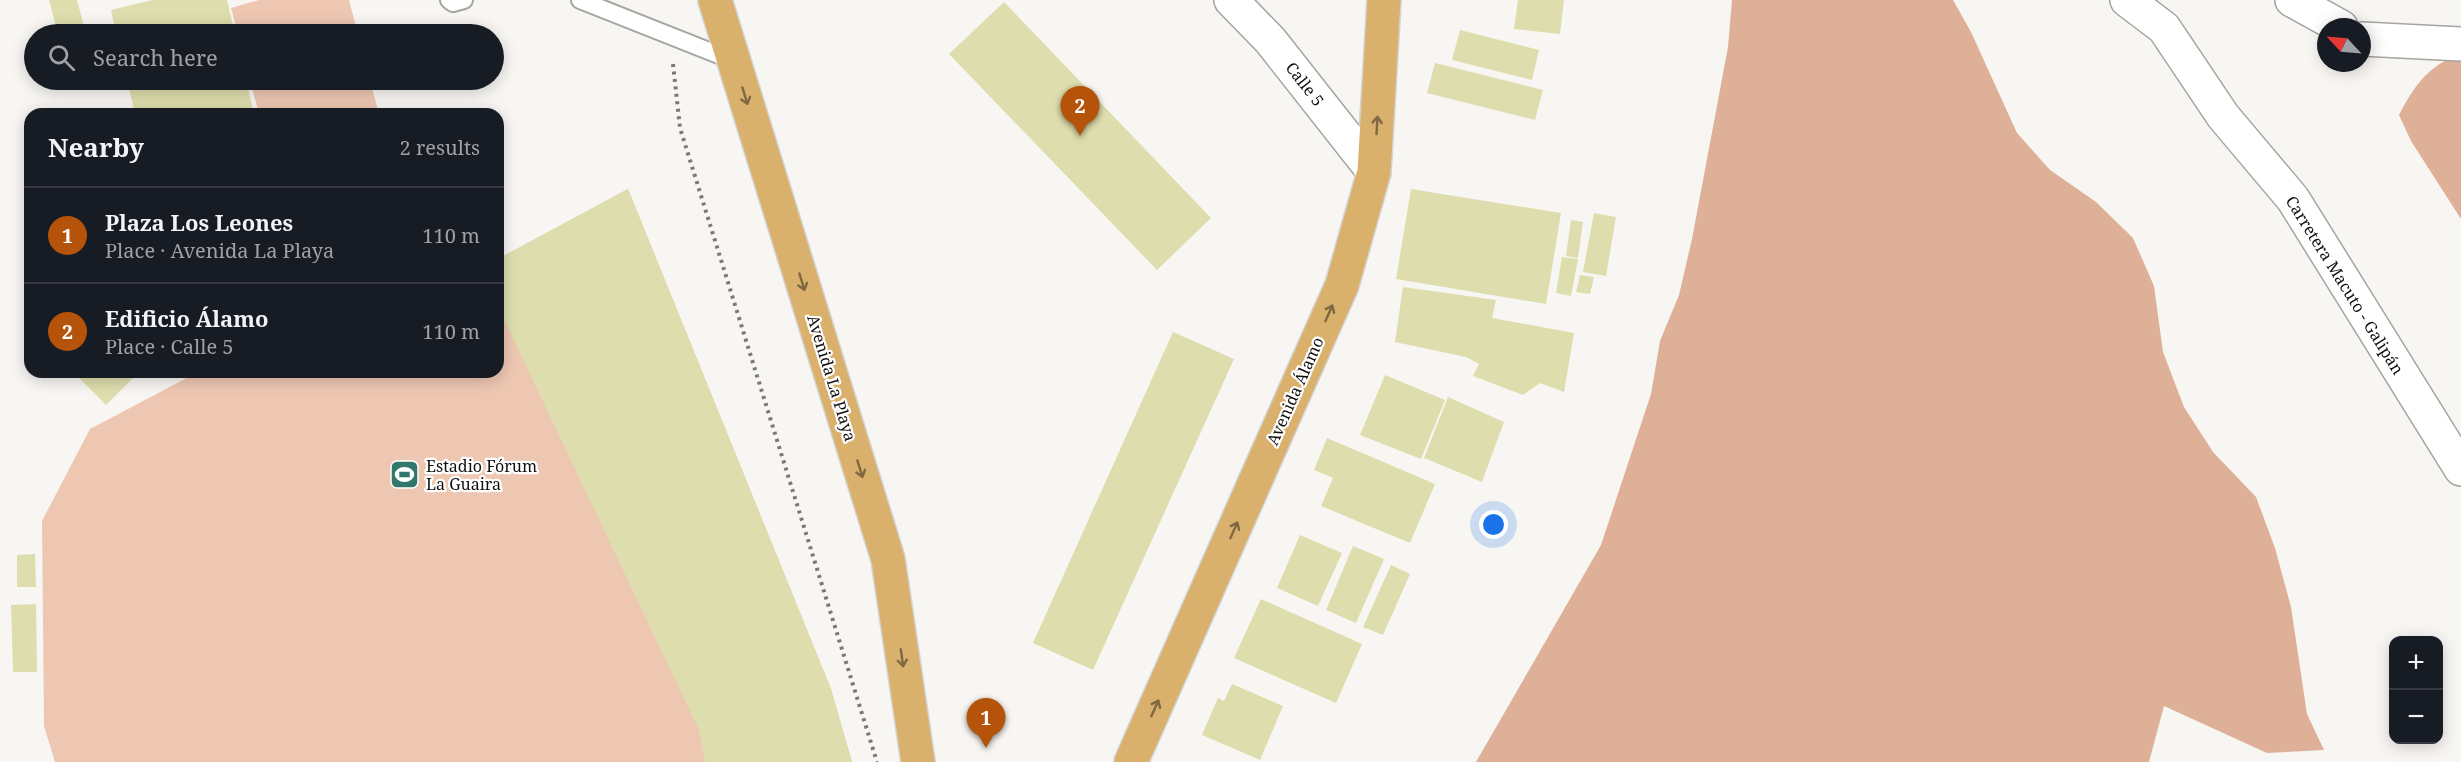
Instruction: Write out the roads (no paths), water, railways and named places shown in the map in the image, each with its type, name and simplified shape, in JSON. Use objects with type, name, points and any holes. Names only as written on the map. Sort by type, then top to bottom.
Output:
[{"type":"main road","name":"Avenida La Playa","points":[[715,0],[888,559],[918,762]]},
{"type":"main road","name":"Calle 5","points":[[1231,0],[1270,40],[1374,171]]},
{"type":"main road","name":"Avenida Álamo","points":[[1131,762],[1342,285],[1374,171],[1384,0]]},
{"type":"main road","name":"Carretera Macuto - Galipán","points":[[2127,0],[2164,28],[2223,116],[2293,199],[2461,469]]},
{"type":"main road","points":[[2292,0],[2325,18]]},
{"type":"main road","points":[[2371,39],[2461,44]]},
{"type":"lane","points":[[449,0],[453,3],[464,0]]},
{"type":"lane","points":[[580,0],[734,61]]},
{"type":"place","name":"Edificio Álamo","points":[[1080,136]]},
{"type":"place","name":"Estadio Fórum La Guaira","points":[[405,475]]},
{"type":"place","name":"Plaza Los Leones","points":[[986,748]]}]
